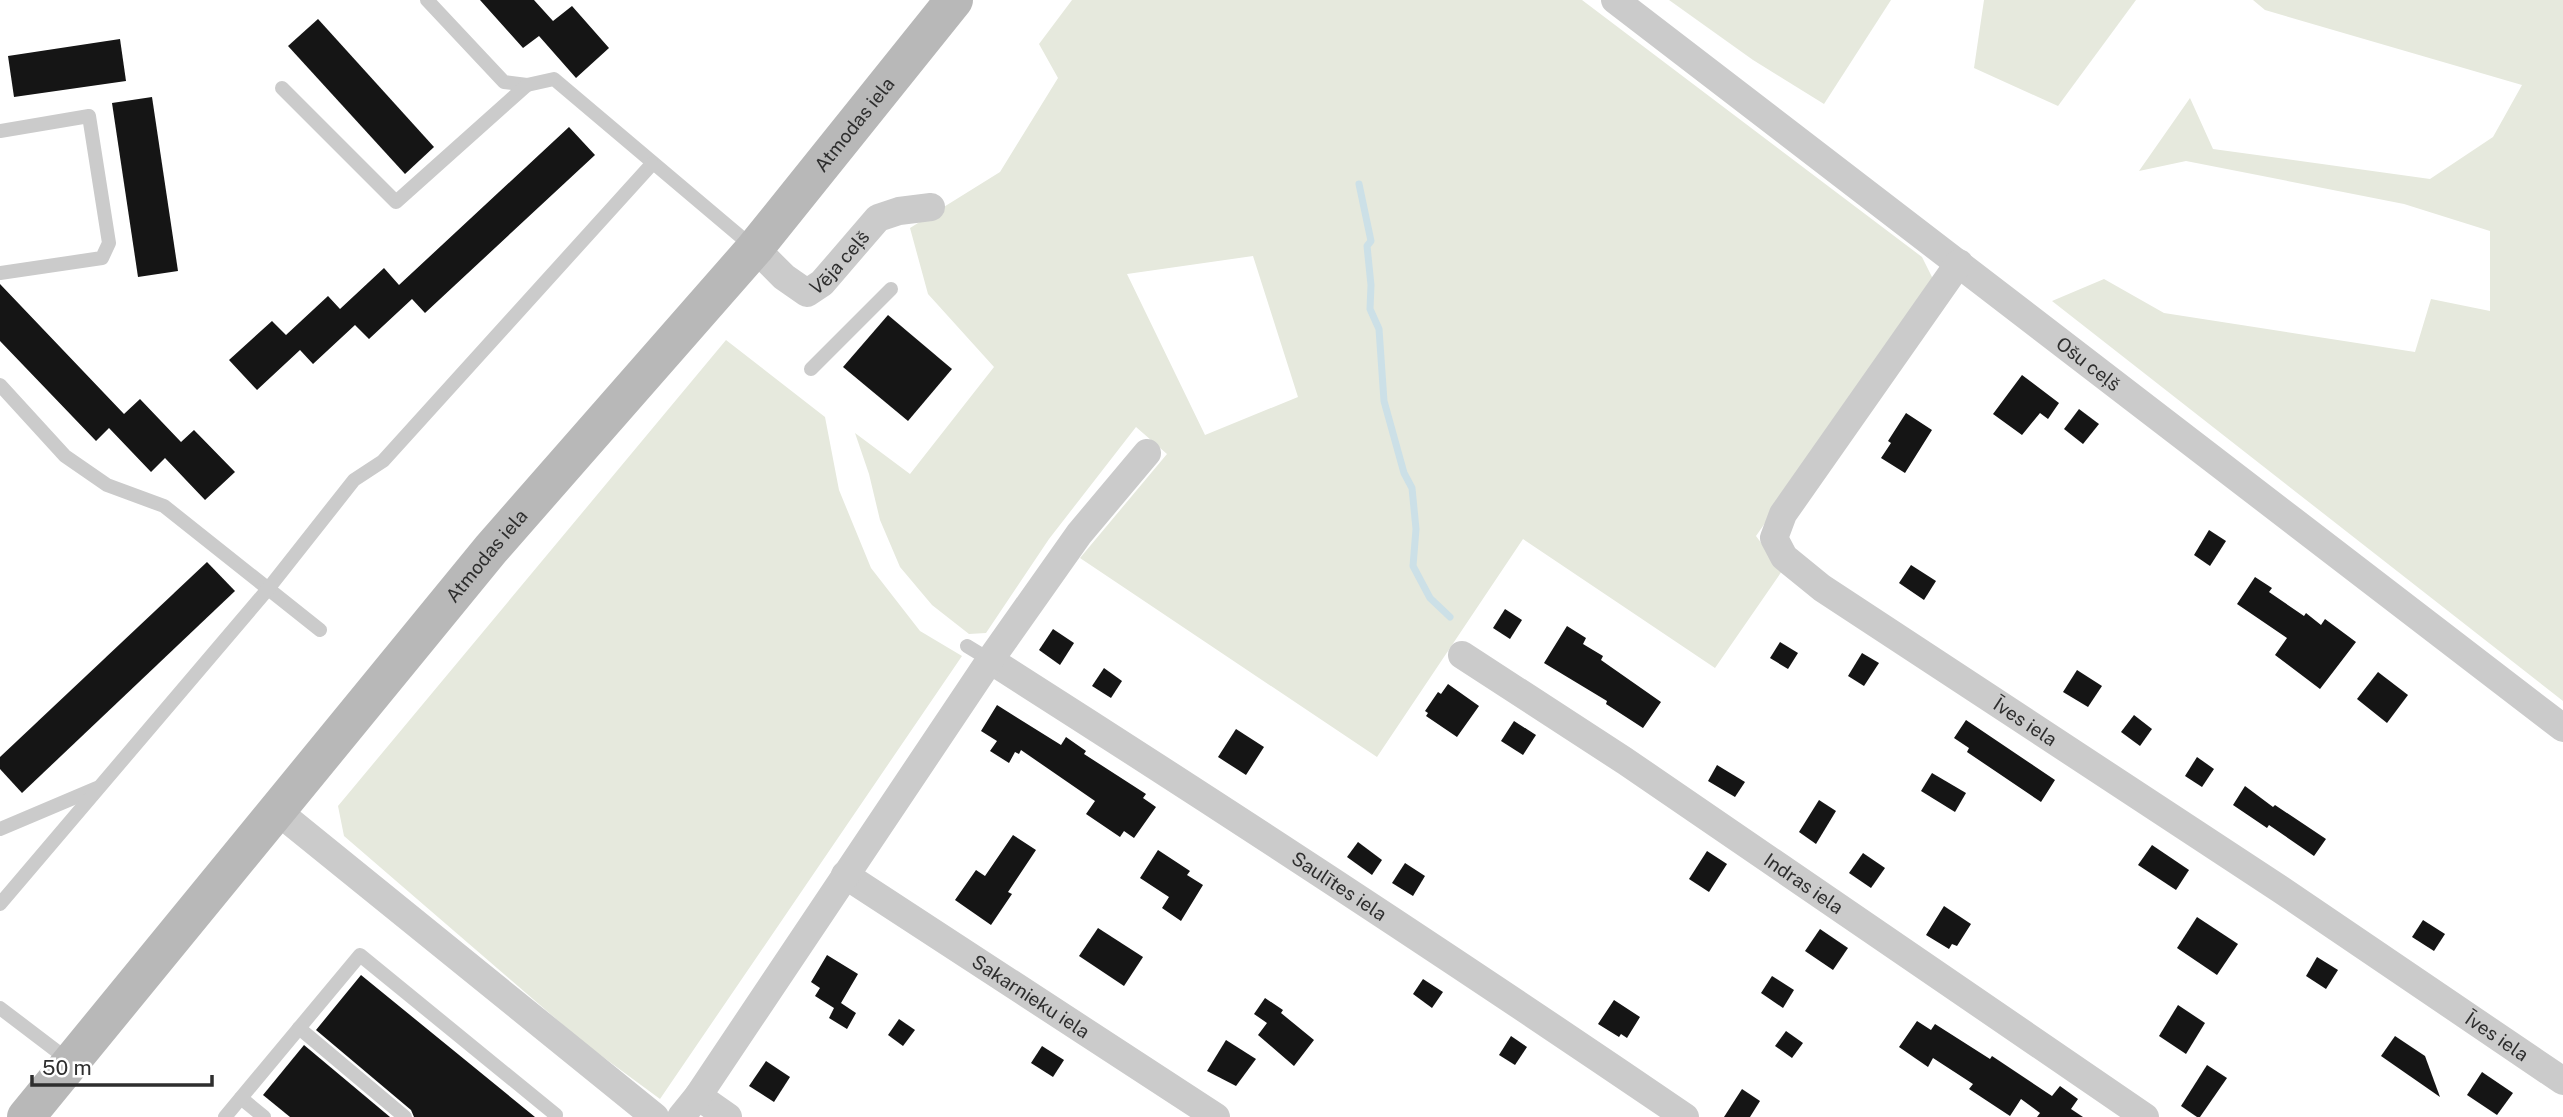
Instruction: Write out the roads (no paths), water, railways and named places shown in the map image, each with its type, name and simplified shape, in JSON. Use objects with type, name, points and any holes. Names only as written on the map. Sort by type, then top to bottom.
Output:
[{"type":"main road","name":"Atmodas iela","points":[[26,1117],[491,550],[755,248],[954,0]]},
{"type":"street","name":"Ošu ceļš","points":[[1615,0],[2563,728]]},
{"type":"street","name":"Vēja ceļš","points":[[755,248],[784,277],[807,293],[822,283],[878,218],[899,211],[931,207]]},
{"type":"street","name":"Īves iela","points":[[1959,263],[1783,514],[1774,537],[1784,557],[1822,588],[2280,889],[2563,1081]]},
{"type":"street","points":[[728,1117],[689,1107],[845,875],[979,653],[1147,453]]},
{"type":"street","name":"Saulītes iela","points":[[979,653],[1214,802],[1685,1117]]},
{"type":"street","name":"Indras iela","points":[[1462,654],[1625,761],[2144,1117]]},
{"type":"street","points":[[276,810],[654,1117]]},
{"type":"street","name":"Sakarnieku iela","points":[[845,875],[1216,1117]]},
{"type":"lane","points":[[427,0],[504,82],[527,85],[554,79],[755,248]]},
{"type":"lane","points":[[282,88],[396,202],[527,85]]},
{"type":"lane","points":[[0,131],[89,117],[109,243],[102,258],[0,273]]},
{"type":"lane","points":[[0,904],[268,589],[354,480],[383,461],[652,164]]},
{"type":"lane","points":[[811,369],[891,289]]},
{"type":"lane","points":[[0,385],[65,456],[107,485],[164,506],[320,630]]},
{"type":"lane","points":[[0,828],[102,787]]},
{"type":"lane","points":[[225,1117],[360,955],[555,1115],[554,1117]]},
{"type":"lane","points":[[0,1008],[72,1063]]},
{"type":"lane","points":[[299,1028],[405,1117]]},
{"type":"lane","points":[[241,1098],[264,1117]]},
{"type":"waterway","points":[[1359,184],[1371,241],[1367,246],[1371,285],[1370,309],[1379,329],[1384,401],[1404,473],[1412,488],[1416,529],[1413,566],[1430,598],[1450,617]]}]
